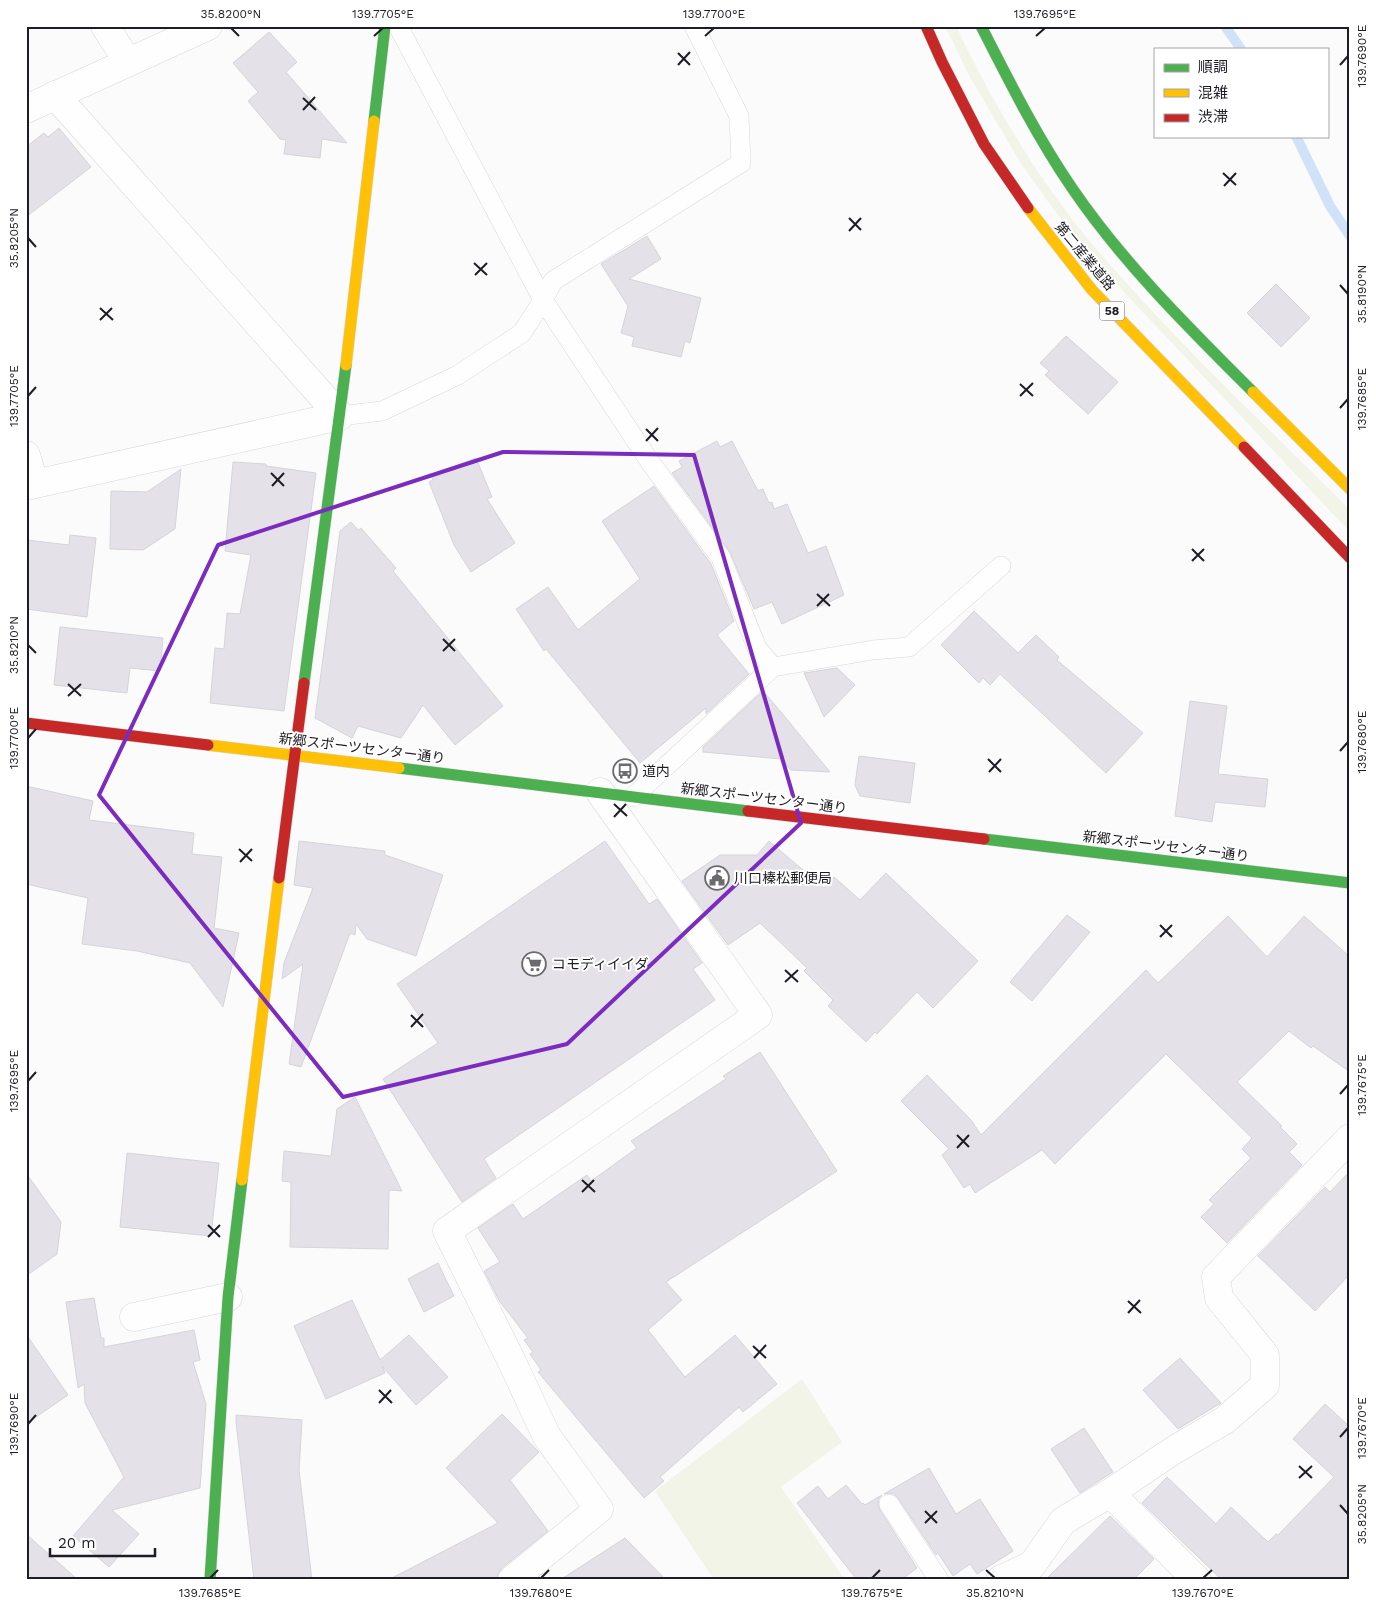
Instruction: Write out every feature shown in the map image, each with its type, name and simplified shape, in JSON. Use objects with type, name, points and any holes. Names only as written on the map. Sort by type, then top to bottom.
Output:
[{"type":"street","points":[[105,26],[128,62]]},
{"type":"street","points":[[26,108],[208,26]]},
{"type":"street","points":[[210,1580],[228,1297],[294,754],[340,416],[385,26]]},
{"type":"street","name":"第二産業道路","points":[[926,26],[942,62],[984,144],[1036,220],[1092,290],[1350,558]]},
{"type":"street","points":[[981,26],[1026,113],[1072,188],[1124,256],[1218,357],[1350,489]]},
{"type":"street","points":[[55,96],[340,416]]},
{"type":"street","points":[[26,455],[30,485],[340,416]]},
{"type":"street","name":"新郷スポーツセンター通り","points":[[26,723],[1350,883]]},
{"type":"street","points":[[512,1580],[598,1509],[546,1435],[447,1231],[758,1014],[600,792]]},
{"type":"street","points":[[1000,1580],[1032,1565],[1063,1521],[1110,1493],[1174,1450],[1225,1420],[1265,1385],[1265,1355],[1219,1298],[1216,1277],[1350,1138]]},
{"type":"street","points":[[134,1317],[228,1297]]},
{"type":"street","points":[[1110,1493],[1197,1580]]},
{"type":"lane","points":[[398,26],[543,300],[650,462],[721,558],[757,648],[773,667]]},
{"type":"lane","points":[[340,416],[382,411],[458,374],[522,333],[553,281],[741,163],[739,116],[694,26]]},
{"type":"lane","points":[[633,797],[773,667],[873,650],[910,647],[1001,566]]},
{"type":"lane","points":[[889,1504],[939,1580]]},
{"type":"highlighted area","points":[[503,452],[694,455],[801,823],[567,1044],[343,1097],[99,795],[218,545]]},
{"type":"shaded area","points":[[945,26],[956,26],[980,74],[1020,145],[1050,189],[1098,251],[1185,346],[1350,510],[1350,532],[1090,256],[1020,162],[971,79]]},
{"type":"shaded area","points":[[802,1379],[842,1442],[781,1487],[845,1580],[714,1580],[655,1491]]},
{"type":"building","points":[[269,32],[297,62],[286,72],[347,143],[322,139],[320,158],[284,154],[286,140],[280,139],[248,101],[258,92],[233,63]]},
{"type":"building","points":[[59,128],[91,167],[26,217],[26,147],[44,133],[48,137]]},
{"type":"building","points":[[647,236],[661,259],[629,279],[701,298],[690,343],[685,341],[681,357],[632,346],[634,337],[621,333],[628,306],[601,264]]},
{"type":"building","points":[[1276,284],[1310,318],[1281,347],[1247,313]]},
{"type":"building","points":[[1066,336],[1118,382],[1088,414],[1045,375],[1049,371],[1040,363]]},
{"type":"building","points":[[717,441],[720,447],[732,441],[758,491],[763,489],[769,503],[772,502],[774,509],[787,504],[808,553],[826,546],[844,595],[782,624],[772,602],[754,609],[730,552],[672,473],[682,467],[679,461]]},
{"type":"building","points":[[476,458],[492,497],[487,499],[515,543],[471,572],[454,545],[429,482],[433,480],[431,475]]},
{"type":"building","points":[[233,462],[266,464],[266,466],[316,473],[284,711],[210,703],[215,648],[224,649],[227,613],[240,614],[251,555],[225,551]]},
{"type":"building","points":[[181,469],[175,529],[143,550],[110,549],[111,491],[147,492]]},
{"type":"building","points":[[654,486],[711,564],[734,621],[717,635],[749,674],[706,714],[706,708],[640,763],[546,649],[544,651],[516,609],[548,587],[578,630],[640,579],[602,521]]},
{"type":"building","points":[[351,522],[358,530],[361,528],[396,568],[393,571],[503,706],[455,745],[423,705],[401,738],[358,726],[352,738],[315,718],[340,531]]},
{"type":"building","points":[[70,535],[96,538],[87,617],[26,609],[26,540],[69,545]]},
{"type":"building","points":[[974,611],[1018,653],[1036,635],[1059,657],[1057,660],[1143,733],[1106,773],[1000,674],[990,685],[983,678],[979,683],[941,645]]},
{"type":"building","points":[[60,627],[163,638],[160,671],[130,668],[127,693],[54,685]]},
{"type":"building","points":[[837,668],[855,685],[824,717],[804,673]]},
{"type":"building","points":[[763,691],[830,772],[791,770],[781,759],[703,752],[703,747]]},
{"type":"building","points":[[1190,701],[1227,706],[1218,774],[1268,779],[1265,807],[1215,802],[1212,822],[1175,816]]},
{"type":"building","points":[[859,756],[915,763],[910,803],[860,796],[855,785]]},
{"type":"building","points":[[26,786],[93,801],[89,820],[194,833],[192,854],[222,857],[214,928],[239,933],[223,1007],[190,963],[137,951],[82,944],[88,898],[26,884]]},
{"type":"building","points":[[299,841],[385,851],[385,855],[443,875],[416,956],[367,939],[356,924],[355,935],[350,933],[301,1067],[289,1064],[303,964],[282,979],[284,963],[313,888],[294,885]]},
{"type":"building","points":[[605,841],[649,904],[657,899],[702,963],[693,969],[715,1000],[484,1159],[496,1178],[462,1202],[383,1079],[438,1043],[397,984]]},
{"type":"building","points":[[769,841],[824,888],[834,877],[860,900],[886,873],[978,961],[933,1008],[917,992],[877,1034],[875,1032],[866,1042],[828,1006],[833,1000],[804,971],[807,968],[760,923],[728,945],[682,881],[720,855],[757,855]]},
{"type":"building","points":[[1067,915],[1090,932],[1032,1001],[1010,982]]},
{"type":"building","points":[[1228,916],[1267,957],[1304,916],[1350,957],[1350,1072],[1313,1046],[1311,1048],[1289,1031],[1237,1082],[1282,1126],[1280,1127],[1297,1144],[1289,1152],[1302,1165],[1227,1243],[1201,1217],[1214,1204],[1209,1200],[1251,1158],[1242,1149],[1252,1138],[1166,1054],[1055,1164],[1042,1150],[975,1193],[970,1184],[964,1188],[942,1155],[949,1149],[901,1101],[927,1075],[971,1120],[981,1135],[1146,970],[1158,983]]},
{"type":"building","points":[[760,1052],[837,1171],[666,1282],[682,1300],[648,1330],[685,1377],[735,1335],[777,1384],[743,1412],[739,1407],[660,1477],[664,1481],[644,1498],[538,1372],[541,1370],[530,1354],[533,1352],[524,1340],[528,1338],[500,1302],[484,1271],[500,1262],[478,1228],[513,1204],[523,1219],[587,1175],[591,1181],[637,1148],[631,1141],[726,1079],[723,1076]]},
{"type":"building","points":[[355,1097],[402,1191],[389,1190],[388,1249],[290,1247],[291,1182],[282,1181],[284,1151],[331,1156],[337,1109]]},
{"type":"building","points":[[127,1153],[219,1163],[211,1236],[120,1227]]},
{"type":"building","points":[[1350,1171],[1350,1274],[1315,1311],[1258,1256],[1325,1187],[1330,1192]]},
{"type":"building","points":[[26,1173],[61,1222],[57,1254],[26,1276]]},
{"type":"building","points":[[438,1263],[454,1296],[424,1312],[408,1279]]},
{"type":"building","points":[[94,1298],[101,1338],[104,1338],[104,1347],[194,1330],[200,1360],[193,1362],[206,1404],[200,1488],[112,1510],[139,1534],[109,1567],[73,1536],[124,1477],[85,1403],[84,1384],[78,1388],[66,1302]]},
{"type":"building","points":[[352,1300],[380,1360],[409,1335],[448,1377],[416,1405],[382,1366],[385,1373],[326,1399],[294,1326]]},
{"type":"building","points":[[26,1334],[68,1395],[26,1424]]},
{"type":"building","points":[[1180,1358],[1221,1403],[1178,1429],[1143,1390]]},
{"type":"building","points":[[1325,1404],[1350,1427],[1350,1580],[1222,1580],[1142,1503],[1167,1477],[1216,1524],[1231,1507],[1268,1542],[1276,1534],[1278,1535],[1334,1477],[1293,1439]]},
{"type":"building","points":[[502,1414],[539,1452],[510,1480],[548,1531],[502,1568],[497,1580],[388,1580],[498,1523],[446,1468]]},
{"type":"building","points":[[236,1415],[302,1420],[299,1470],[312,1580],[254,1580]]},
{"type":"building","points":[[1084,1428],[1113,1472],[1080,1493],[1051,1449]]},
{"type":"building","points":[[929,1468],[956,1514],[980,1499],[1013,1551],[977,1574],[970,1564],[953,1576],[938,1553],[936,1555],[898,1498],[894,1494],[884,1494]]},
{"type":"building","points":[[846,1485],[865,1505],[882,1495],[878,1504],[880,1510],[917,1568],[901,1580],[857,1580],[797,1503],[818,1486],[828,1499]]},
{"type":"building","points":[[1110,1516],[1154,1559],[1133,1580],[1045,1580]]},
{"type":"building","points":[[26,1534],[78,1580],[35,1580],[26,1572]]},
{"type":"building","points":[[625,1538],[666,1580],[560,1580]]},
{"type":"waterway","points":[[1225,26],[1240,48]]},
{"type":"waterway","points":[[1297,138],[1330,206],[1350,236]]},
{"type":"traffic: fast","points":[[374,121],[385,26]]},
{"type":"traffic: fast","points":[[981,26],[1035,129],[1059,169],[1092,216],[1135,269],[1253,392]]},
{"type":"traffic: fast","points":[[304,683],[346,365]]},
{"type":"traffic: fast","points":[[399,768],[748,811]]},
{"type":"traffic: fast","points":[[984,839],[1350,883]]},
{"type":"traffic: fast","points":[[210,1580],[228,1297],[242,1180]]},
{"type":"traffic: slow","points":[[346,365],[374,121]]},
{"type":"traffic: slow","points":[[1028,208],[1092,290],[1244,447]]},
{"type":"traffic: slow","points":[[1253,392],[1350,489]]},
{"type":"traffic: slow","points":[[208,745],[399,768]]},
{"type":"traffic: slow","points":[[242,1180],[279,878]]},
{"type":"traffic: jam","points":[[926,26],[942,62],[984,144],[1028,208]]},
{"type":"traffic: jam","points":[[1244,447],[1350,558]]},
{"type":"traffic: jam","points":[[279,878],[304,683]]},
{"type":"traffic: jam","points":[[26,723],[208,745]]},
{"type":"traffic: jam","points":[[748,811],[984,839]]},
{"type":"place","name":"道内","points":[[625,771]]},
{"type":"place","name":"川口榛松郵便局","points":[[717,878]]},
{"type":"place","name":"コモディイイダ","points":[[534,964]]}]
